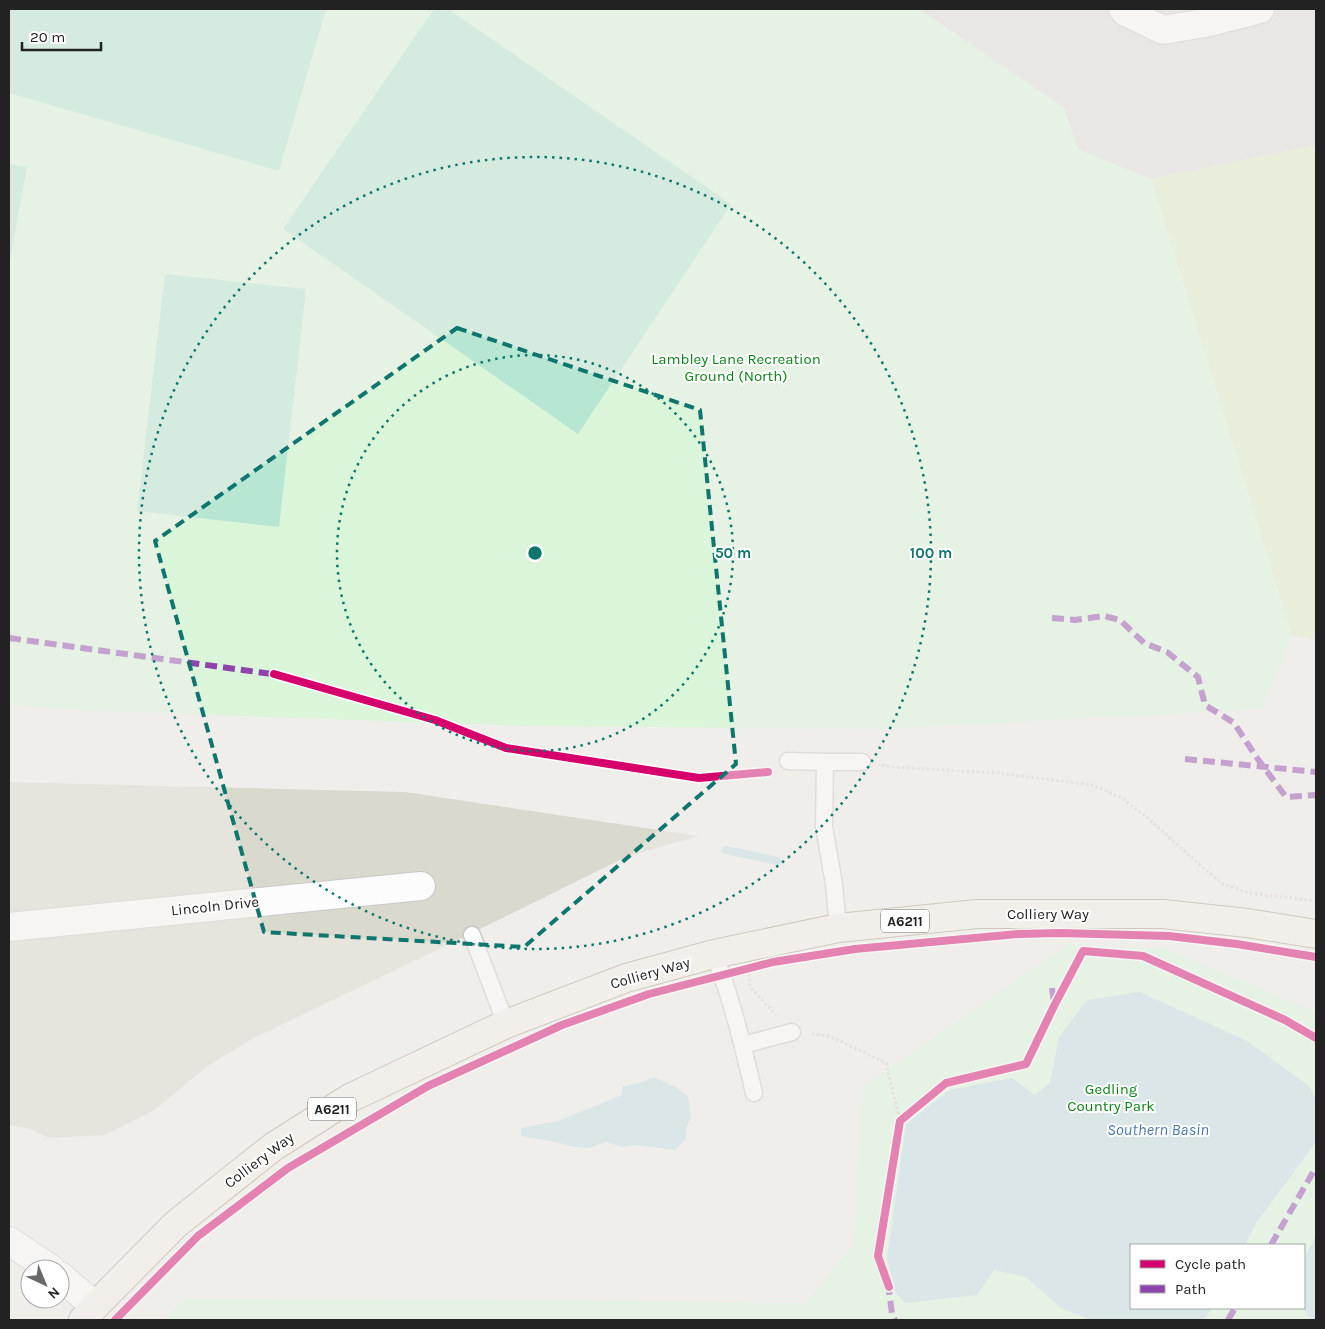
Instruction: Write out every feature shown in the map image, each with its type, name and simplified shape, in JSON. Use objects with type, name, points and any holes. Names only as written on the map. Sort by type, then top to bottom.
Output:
[{"type":"main road","name":"Colliery Way","points":[[89,1313],[176,1224],[273,1147],[350,1098],[506,1024],[626,978],[714,954],[838,928],[977,914],[1163,914],[1247,923],[1316,934]]},
{"type":"street","points":[[1123,9],[1163,30],[1210,22],[1260,9]]},
{"type":"street","name":"Lincoln Drive","points":[[9,927],[421,886]]},
{"type":"street","points":[[9,1241],[36,1259]]},
{"type":"street","points":[[70,1289],[89,1313]]},
{"type":"lane","points":[[788,761],[862,762]]},
{"type":"lane","points":[[825,762],[824,827],[834,884],[838,928]]},
{"type":"lane","points":[[472,935],[506,1024]]},
{"type":"lane","points":[[714,954],[743,1045],[754,1093]]},
{"type":"lane","points":[[743,1045],[792,1032]]},
{"type":"path","points":[[862,762],[894,767],[996,773],[1094,785],[1122,798],[1149,819],[1200,866],[1223,884],[1250,892],[1316,901]]},
{"type":"path","points":[[748,967],[750,987],[792,1032],[829,1036],[886,1063],[900,1121]]},
{"type":"highlighted area","points":[[457,328],[700,410],[736,764],[524,947],[264,932],[155,541]]},
{"type":"shaded area","points":[[919,9],[1316,9],[1316,145],[1151,179],[1077,149],[1064,108]]},
{"type":"shaded area","points":[[9,782],[405,792],[699,836],[626,857],[252,1039],[208,1066],[153,1111],[105,1135],[49,1138],[30,1129],[9,1125]]},
{"type":"green space","name":"Lambley Lane Recreation Ground (North)","points":[[9,9],[919,9],[1064,108],[1078,149],[1151,179],[1292,636],[1262,709],[880,729],[530,726],[70,710],[9,704]]},
{"type":"green space","points":[[9,9],[326,9],[279,171],[9,93]]},
{"type":"green space","points":[[434,9],[448,9],[731,204],[578,434],[283,229]]},
{"type":"green space","points":[[1316,145],[1316,640],[1292,636],[1151,179]]},
{"type":"green space","points":[[9,164],[27,167],[9,266]]},
{"type":"green space","points":[[165,274],[306,289],[279,527],[137,511]]},
{"type":"green space","name":"Gedling Country Park","points":[[1067,945],[1166,949],[1316,1012],[1316,1320],[164,1320],[185,1298],[806,1303],[853,1245],[863,1087]]},
{"type":"water","name":"Southern Basin","points":[[1140,992],[1247,1041],[1309,1086],[1316,1099],[1316,1142],[1256,1223],[1246,1244],[1130,1244],[1130,1309],[1212,1309],[1203,1320],[1092,1320],[1061,1308],[1026,1277],[994,1270],[977,1295],[905,1303],[896,1293],[887,1259],[906,1124],[950,1090],[1012,1078],[1035,1095],[1050,1083],[1059,1037],[1087,1000]]},
{"type":"water","points":[[654,1077],[675,1087],[688,1096],[691,1116],[686,1129],[686,1139],[675,1150],[638,1145],[622,1147],[606,1142],[588,1148],[574,1147],[521,1136],[521,1128],[558,1121],[622,1095],[622,1087]]},
{"type":"water","points":[[1316,1236],[1316,1320],[1312,1320],[1303,1309],[1305,1309],[1305,1256]]},
{"type":"waterway","points":[[726,850],[778,861]]},
{"type":"marked path","points":[[1052,618],[1075,620],[1104,616],[1120,620],[1144,643],[1167,652],[1198,677],[1205,705],[1234,723],[1286,797],[1316,795]]},
{"type":"marked path","points":[[9,638],[279,675]]},
{"type":"marked path","points":[[1185,759],[1316,772]]},
{"type":"marked path","points":[[1052,988],[1054,1004]]},
{"type":"marked path","points":[[1272,1244],[1316,1167]]},
{"type":"marked path","points":[[888,1283],[892,1314],[895,1320]]},
{"type":"marked path","points":[[1228,1320],[1234,1309]]},
{"type":"cycle path","points":[[274,674],[435,720],[506,748],[699,778],[768,772]]},
{"type":"cycle path","points":[[115,1320],[198,1236],[288,1168],[428,1086],[562,1025],[649,994],[773,962],[855,949],[1019,934],[1060,933],[1169,936],[1237,944],[1316,957]]},
{"type":"cycle path","points":[[889,1287],[878,1256],[900,1121],[946,1083],[1026,1064],[1083,951],[1143,956],[1285,1020],[1316,1038]]}]
